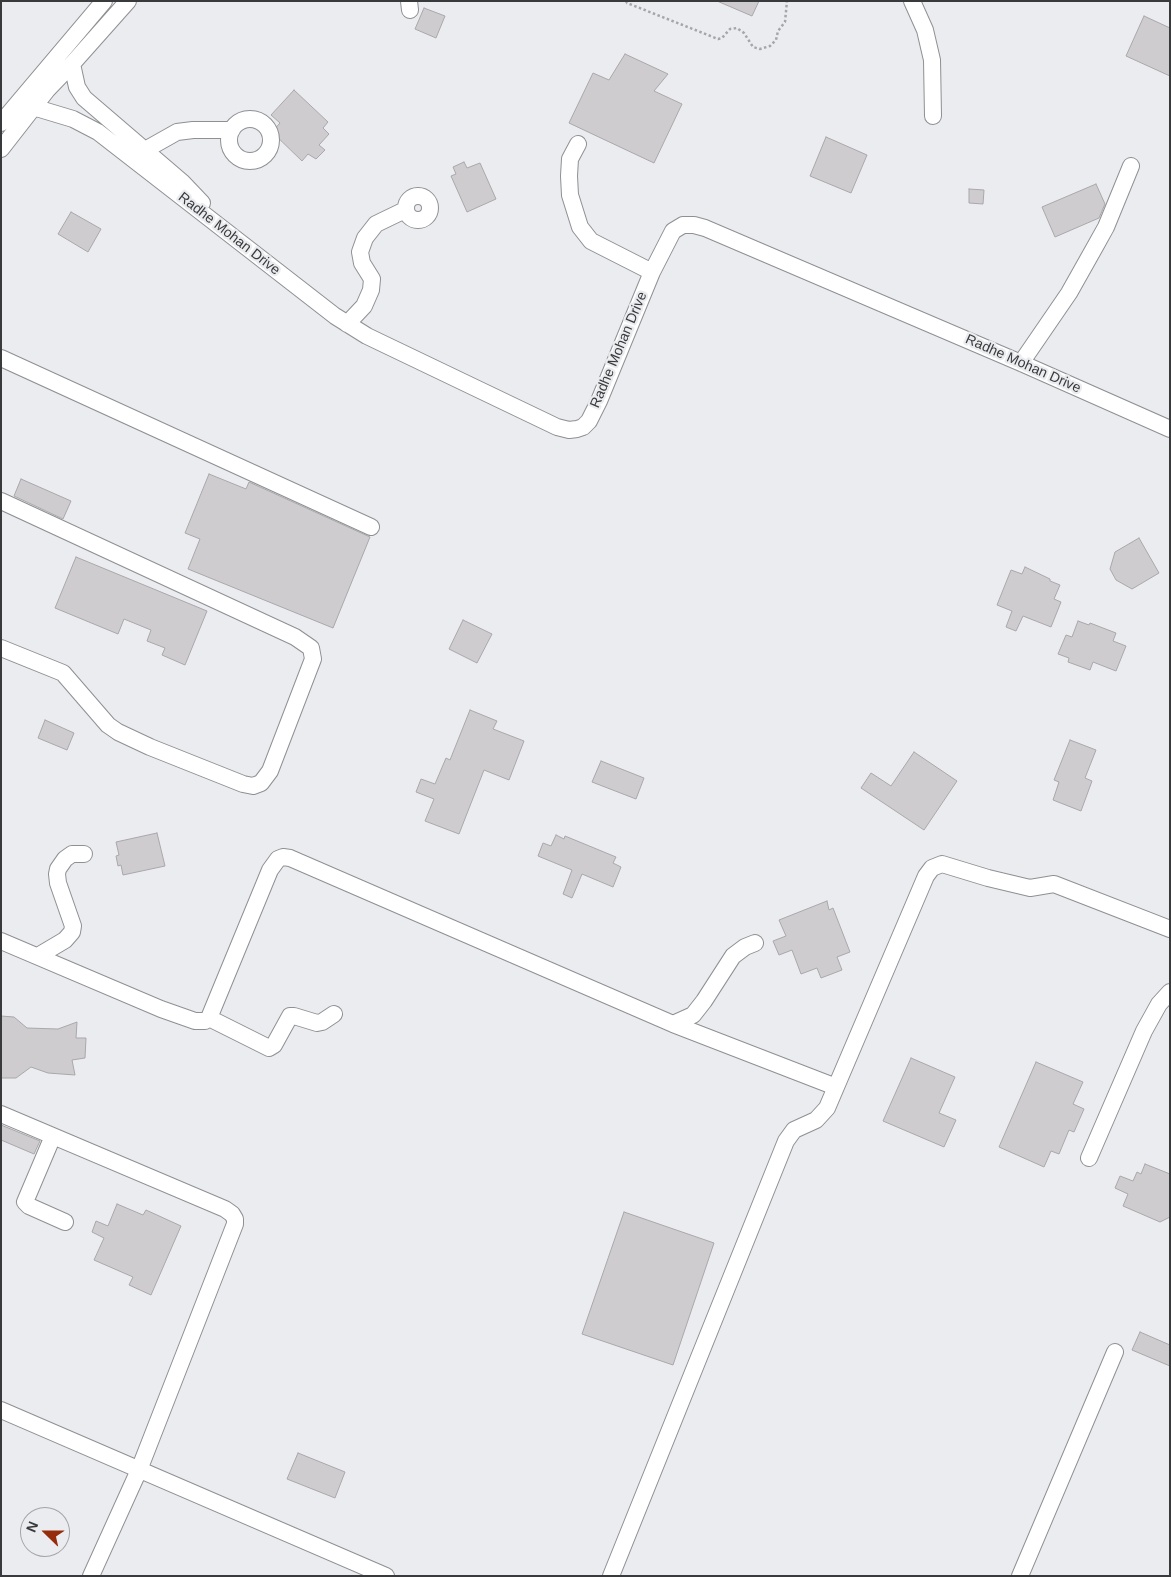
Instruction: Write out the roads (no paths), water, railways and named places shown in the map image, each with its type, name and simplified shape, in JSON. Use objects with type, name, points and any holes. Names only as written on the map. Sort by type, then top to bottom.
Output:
[{"type":"street","points":[[1,123],[104,1]]},
{"type":"street","points":[[1,149],[47,90],[128,1]]},
{"type":"street","points":[[912,1],[925,30],[932,60],[933,116]]},
{"type":"street","points":[[72,64],[77,87],[84,98],[196,196],[216,223]]},
{"type":"street","name":"Radhe Mohan Drive","points":[[33,107],[73,119],[98,132],[347,324],[367,336],[557,427],[569,430],[577,429],[583,427],[589,420],[599,401],[652,272],[673,232],[683,225],[694,225],[705,228],[1021,363],[1170,429]]},
{"type":"street","points":[[145,150],[177,132],[232,130]]},
{"type":"street","points":[[578,144],[570,159],[569,176],[570,195],[580,227],[591,241],[652,272]]},
{"type":"street","points":[[1021,363],[1069,293],[1106,227],[1130,166]]},
{"type":"street","points":[[347,324],[364,306],[372,290],[372,279],[362,263],[360,252],[365,238],[376,224],[405,210]]},
{"type":"street","points":[[1,358],[370,527]]},
{"type":"street","points":[[1,501],[295,637],[312,648],[313,659],[270,770],[261,783],[253,786],[243,784],[150,747],[118,732],[108,725],[63,673],[1,648]]},
{"type":"street","points":[[38,956],[65,940],[72,932],[73,926],[58,883],[57,874],[58,868],[65,859],[72,854],[84,854]]},
{"type":"street","points":[[1,941],[186,1019],[204,1021],[209,1018],[270,870],[275,862],[283,857],[297,861],[673,1024],[836,1087]]},
{"type":"street","points":[[611,1576],[786,1141],[794,1130],[816,1120],[824,1113],[926,876],[935,866],[942,864],[1030,888],[1054,884],[1170,929]]},
{"type":"street","points":[[673,1024],[693,1014],[704,1001],[733,956],[745,947],[755,943]]},
{"type":"street","points":[[1089,1158],[1144,1030],[1159,1004],[1170,992]]},
{"type":"street","points":[[209,1018],[269,1048],[274,1045],[290,1016],[317,1023],[334,1014]]},
{"type":"street","points":[[1,1114],[225,1209],[235,1219],[235,1224],[139,1470],[91,1576]]},
{"type":"street","points":[[52,1136],[25,1202],[29,1206],[65,1222]]},
{"type":"street","points":[[1020,1576],[1115,1352]]},
{"type":"street","points":[[1,1410],[386,1576]]}]
